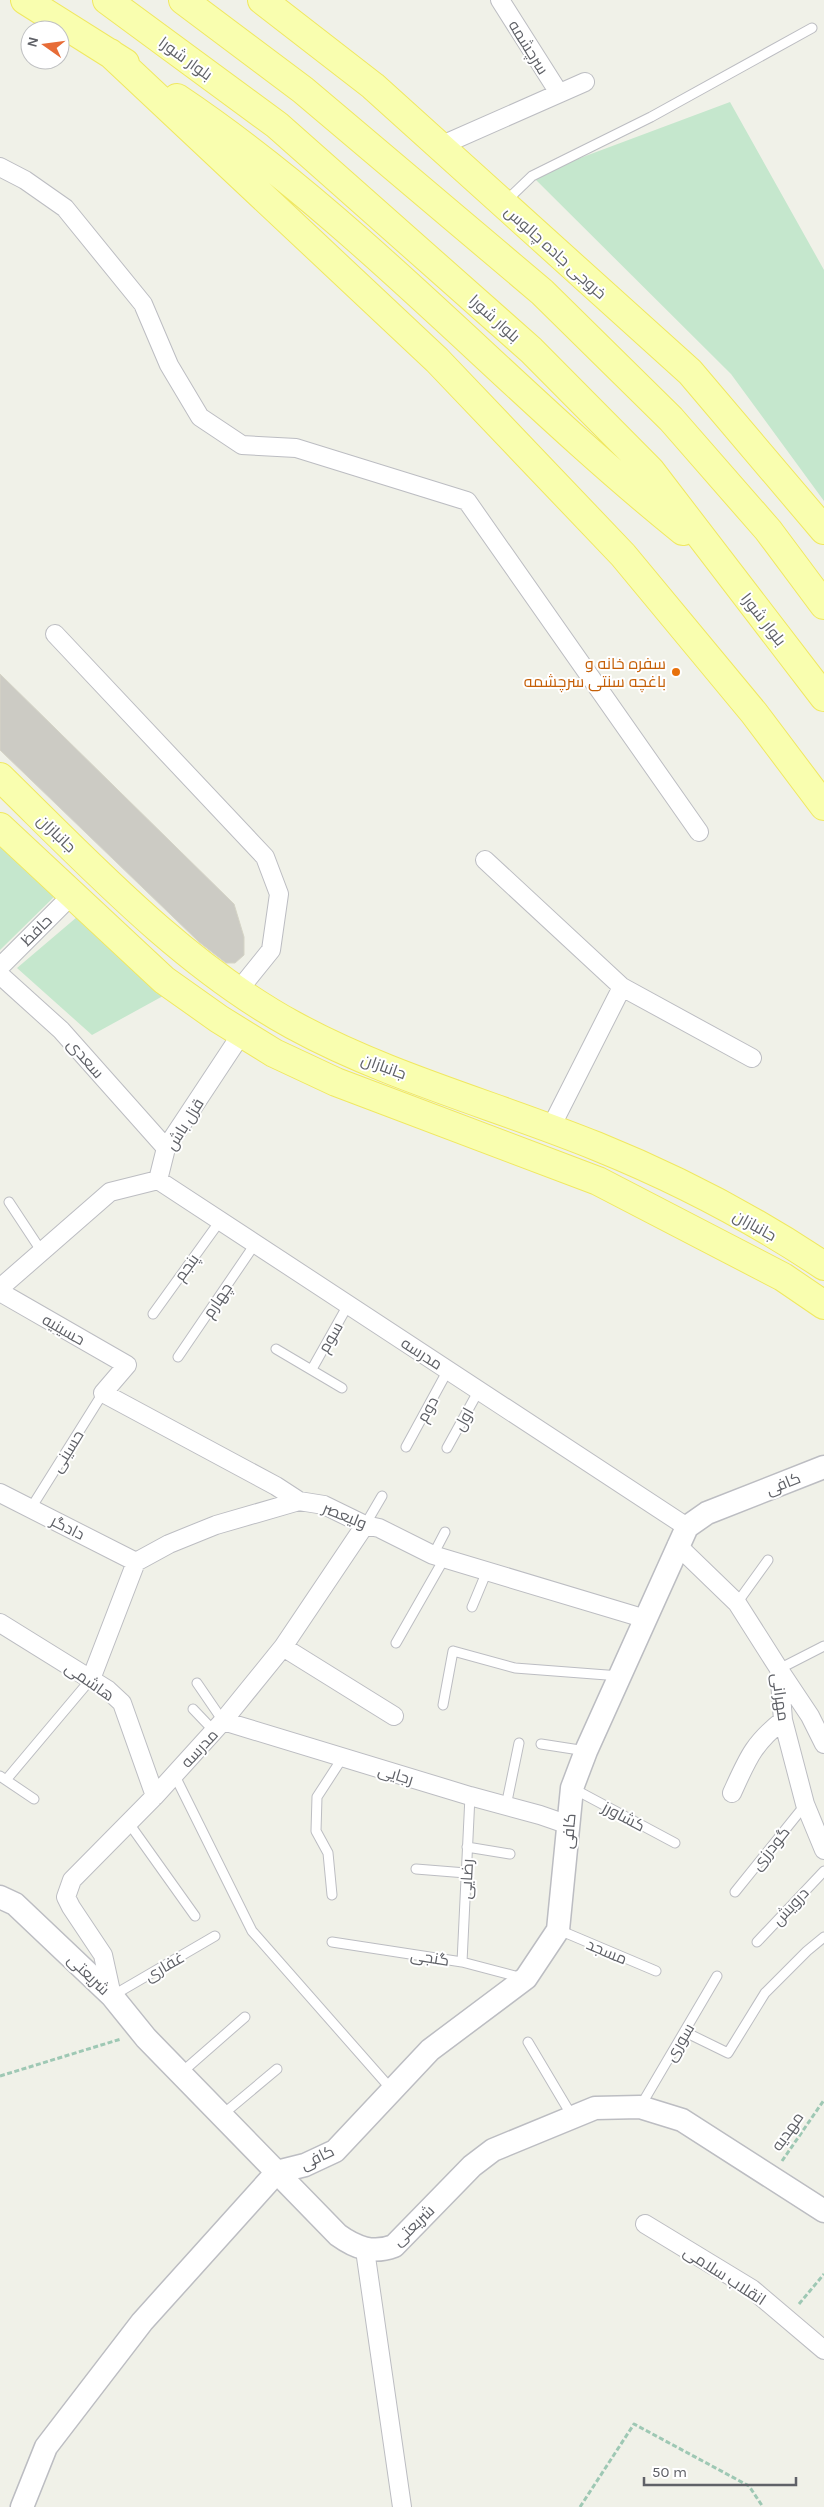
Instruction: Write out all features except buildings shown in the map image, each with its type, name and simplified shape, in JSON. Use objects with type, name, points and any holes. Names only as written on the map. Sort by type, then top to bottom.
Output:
[{"type":"main road","points":[[25,0],[110,53],[230,134],[303,191],[620,481],[716,557]]},
{"type":"main road","name":"بلوار شورا","points":[[107,0],[277,125],[531,350],[650,470],[824,696]]},
{"type":"main road","points":[[183,0],[303,90],[542,292],[672,419],[768,530],[824,605]]},
{"type":"main road","name":"خروجی جاده چالوس","points":[[262,0],[373,86],[690,372],[824,530]]},
{"type":"main road","points":[[110,53],[438,360],[623,555],[754,713],[824,806]]},
{"type":"main road","name":"جانبازان","points":[[0,777],[139,912],[238,991],[292,1024],[353,1055],[597,1146],[699,1194],[797,1248],[824,1266]]},
{"type":"main road","points":[[0,826],[10,826],[19,821],[24,812],[21,798]]},
{"type":"main road","name":"جانبازان","points":[[0,826],[164,980],[274,1053],[336,1082],[598,1181],[783,1277],[824,1305]]},
{"type":"street","name":"سرچشمه","points":[[500,0],[558,93]]},
{"type":"street","points":[[440,146],[586,82]]},
{"type":"street","points":[[0,166],[25,180],[65,208],[143,304],[169,365],[200,417],[242,445],[296,448],[467,501],[699,832]]},
{"type":"street","points":[[55,634],[265,857],[279,894],[271,950],[238,991]]},
{"type":"street","points":[[485,860],[622,988],[752,1058]]},
{"type":"street","name":"حافظ","points":[[0,967],[73,894]]},
{"type":"street","name":"سعدی","points":[[0,975],[61,1030],[166,1148]]},
{"type":"street","points":[[550,1129],[622,988]]},
{"type":"street","name":"قزل باش","points":[[158,1180],[166,1148],[242,1033]]},
{"type":"street","points":[[0,1288],[110,1192],[158,1180]]},
{"type":"street","name":"مدرسه","points":[[158,1180],[479,1390],[682,1536]]},
{"type":"street","name":"حسینیه","points":[[0,1292],[127,1365],[103,1393]]},
{"type":"street","points":[[103,1393],[276,1486],[299,1501]]},
{"type":"street","name":"کافی","points":[[277,2172],[305,2165],[335,2151],[430,2050],[526,1978],[558,1930],[572,1788],[586,1750],[682,1536],[707,1513],[824,1467]]},
{"type":"street","name":"دادگر","points":[[0,1492],[136,1562]]},
{"type":"street","name":"ولیعصر","points":[[136,1562],[170,1544],[216,1525],[299,1501],[324,1505],[365,1525],[379,1528],[439,1557],[646,1619]]},
{"type":"street","name":"مدرسه","points":[[112,1996],[103,1954],[66,1897],[72,1880],[155,1796],[219,1726],[283,1647],[365,1525]]},
{"type":"street","name":"مهرانی","points":[[682,1536],[737,1603],[779,1669],[783,1720],[805,1804],[824,1850]]},
{"type":"street","points":[[91,1679],[136,1562]]},
{"type":"street","name":"هاشمی","points":[[0,1623],[108,1690],[122,1703],[155,1796]]},
{"type":"street","points":[[283,1647],[394,1716]]},
{"type":"street","points":[[779,1669],[810,1716],[824,1744]]},
{"type":"street","points":[[732,1792],[752,1750],[765,1734],[783,1720]]},
{"type":"street","name":"رجایی","points":[[219,1726],[343,1758],[569,1825]]},
{"type":"street","name":"شریعتی","points":[[0,1897],[15,1904],[112,1996],[142,2032],[338,2235],[366,2250],[381,2251],[394,2246],[472,2166],[494,2150],[595,2108],[640,2107],[682,2120],[824,2211]]},
{"type":"street","points":[[22,2507],[46,2447],[142,2322],[277,2172]]},
{"type":"street","name":"انقلاب سلامی","points":[[645,2224],[752,2289],[824,2350]]},
{"type":"street","points":[[366,2250],[402,2507]]},
{"type":"lane","points":[[503,203],[532,176],[651,117],[812,28]]},
{"type":"lane","points":[[9,1202],[42,1252]]},
{"type":"lane","name":"پنجم","points":[[153,1314],[220,1220]]},
{"type":"lane","name":"چهارم","points":[[178,1357],[256,1244]]},
{"type":"lane","name":"سوم","points":[[312,1369],[348,1305]]},
{"type":"lane","points":[[276,1349],[342,1388]]},
{"type":"lane","name":"دوم","points":[[406,1447],[448,1370]]},
{"type":"lane","name":"اول","points":[[447,1448],[479,1390]]},
{"type":"lane","name":"حسینی","points":[[31,1508],[103,1393]]},
{"type":"lane","name":"مدرسه","points":[[365,1525],[382,1496]]},
{"type":"lane","points":[[396,1643],[439,1557],[445,1532]]},
{"type":"lane","points":[[737,1603],[768,1560]]},
{"type":"lane","points":[[472,1607],[487,1571]]},
{"type":"lane","points":[[779,1669],[824,1646]]},
{"type":"lane","points":[[443,1706],[453,1651],[515,1668],[620,1676]]},
{"type":"lane","points":[[34,1800],[3,1778],[91,1679]]},
{"type":"lane","points":[[197,1683],[219,1726]]},
{"type":"lane","points":[[193,1709],[219,1726]]},
{"type":"lane","points":[[506,1806],[519,1743]]},
{"type":"lane","points":[[541,1744],[586,1750]]},
{"type":"lane","points":[[332,1895],[328,1853],[316,1831],[317,1797],[343,1758]]},
{"type":"lane","points":[[174,1774],[252,1931],[392,2090]]},
{"type":"lane","name":"کشاورز","points":[[572,1788],[675,1843]]},
{"type":"lane","name":"رضایی","points":[[462,1962],[470,1796]]},
{"type":"lane","name":"گودرزی","points":[[735,1892],[805,1804]]},
{"type":"lane","points":[[128,1822],[195,1916]]},
{"type":"lane","points":[[467,1847],[510,1854]]},
{"type":"lane","points":[[416,1869],[466,1873]]},
{"type":"lane","name":"درویش","points":[[757,1942],[824,1871]]},
{"type":"lane","name":"مسجد","points":[[558,1930],[656,1971]]},
{"type":"lane","name":"غفاری","points":[[112,1996],[215,1936]]},
{"type":"lane","points":[[685,2032],[728,2053],[764,1994],[807,1951],[824,1938]]},
{"type":"lane","name":"گنجی","points":[[332,1942],[462,1962],[526,1978]]},
{"type":"lane","name":"سوری","points":[[640,2107],[717,1976]]},
{"type":"lane","points":[[181,2073],[245,2017]]},
{"type":"lane","points":[[528,2042],[572,2116]]},
{"type":"lane","points":[[222,2116],[277,2069]]},
{"type":"path","points":[[0,2076],[142,2032]]},
{"type":"path","name":"مهدیه","points":[[771,2177],[824,2100]]},
{"type":"path","points":[[787,2318],[824,2274]]},
{"type":"path","points":[[580,2507],[634,2424],[749,2486],[763,2507]]},
{"type":"green space","points":[[730,102],[824,270],[824,501],[731,374],[532,176]]},
{"type":"green space","points":[[0,839],[59,892],[0,950]]},
{"type":"green space","points":[[77,917],[163,996],[92,1035],[17,968]]},
{"type":"place","name":"سفره خانه و باغچه سنتی سرچشمه","points":[[676,672]]}]
